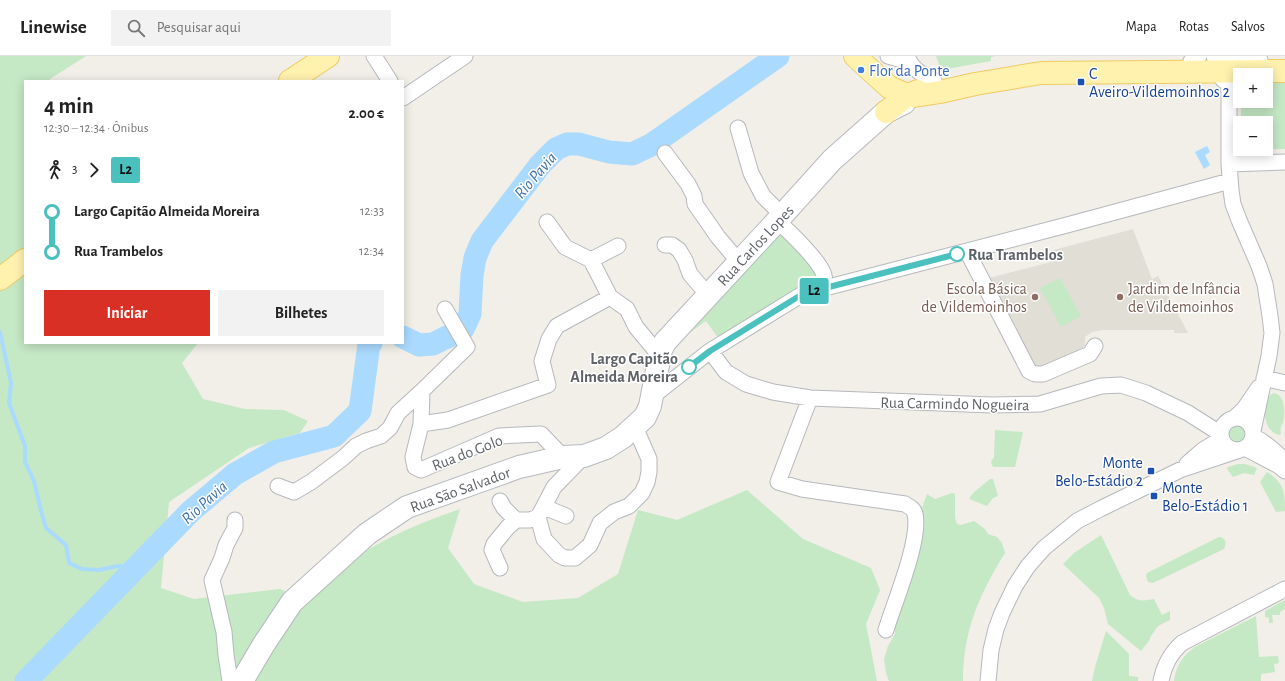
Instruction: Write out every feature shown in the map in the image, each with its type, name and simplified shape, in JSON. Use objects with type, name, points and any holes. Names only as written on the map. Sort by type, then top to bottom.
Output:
[{"type":"main road","points":[[292,80],[328,56]]},
{"type":"main road","points":[[855,56],[884,61],[890,76],[929,87]]},
{"type":"main road","points":[[855,56],[889,87],[929,87],[975,84],[1041,73],[1224,68],[1285,60]]},
{"type":"main road","points":[[855,56],[885,93],[887,98],[886,112]]},
{"type":"main road","points":[[886,112],[929,87],[1036,64],[1224,68],[1285,71]]},
{"type":"main road","points":[[0,279],[24,261]]},
{"type":"street","points":[[374,56],[389,80]]},
{"type":"street","points":[[404,97],[465,56]]},
{"type":"street","points":[[884,61],[908,59],[929,87]]},
{"type":"street","points":[[1224,68],[1230,181],[1233,204],[1265,284],[1272,333],[1264,378],[1247,442]]},
{"type":"street","name":"Rua Carlos Lopes","points":[[654,395],[661,350],[665,342],[832,160],[886,112]]},
{"type":"street","points":[[738,128],[751,173],[763,196],[780,218],[785,228],[817,263],[824,275],[825,288]]},
{"type":"street","points":[[665,153],[688,184],[694,196],[695,204],[718,237],[739,262]]},
{"type":"street","points":[[1229,164],[1285,162]]},
{"type":"street","points":[[654,395],[710,351],[801,295],[1230,181]]},
{"type":"street","points":[[547,222],[565,247],[591,260],[610,297],[627,309],[636,327],[660,356]]},
{"type":"street","points":[[665,245],[672,244],[679,250],[685,260],[690,274],[708,295]]},
{"type":"street","points":[[591,260],[618,246]]},
{"type":"street","points":[[967,251],[1029,371],[1035,374],[1043,374],[1090,354],[1095,346]]},
{"type":"street","points":[[421,424],[448,420],[548,385],[542,361],[549,339],[557,326],[610,297]]},
{"type":"street","points":[[278,486],[294,492],[311,482],[343,458],[356,446],[381,436],[390,428],[398,413],[467,347],[445,309]]},
{"type":"street","name":"Rua Carmindo Nogueira","points":[[710,351],[726,372],[746,384],[773,392],[810,398],[992,405],[1040,404],[1088,389],[1114,384],[1128,386],[1188,413],[1211,420],[1230,420]]},
{"type":"street","points":[[1264,378],[1285,382]]},
{"type":"street","points":[[1264,378],[1244,409],[1221,429],[1221,437],[1223,443],[1230,449],[1247,442],[1262,440],[1285,461]]},
{"type":"street","name":"Rua do Golo","points":[[422,391],[421,424],[413,457],[415,467],[421,470],[499,436],[541,434],[573,456]]},
{"type":"street","name":"Rua São Salvador","points":[[242,681],[292,602],[367,534],[407,507],[519,467],[606,448],[623,437],[645,417],[654,395]]},
{"type":"street","points":[[810,398],[778,482],[802,489],[905,504],[912,507],[915,513],[915,539],[910,559],[886,630]]},
{"type":"street","name":"Rua Carmindo Nogueira","points":[[1188,413],[1221,437]]},
{"type":"street","points":[[1230,420],[1243,420],[1248,423],[1247,442]]},
{"type":"street","points":[[573,456],[540,513],[544,539],[559,555],[565,558],[575,558],[590,545],[600,523],[614,512],[629,506],[642,493],[647,482],[649,459],[635,427]]},
{"type":"street","points":[[1180,470],[1221,437]]},
{"type":"street","points":[[988,681],[991,650],[1002,613],[1015,586],[1028,566],[1044,548],[1077,521],[1180,470],[1247,442]]},
{"type":"street","points":[[1247,442],[1285,471]]},
{"type":"street","points":[[500,501],[504,508],[516,520]]},
{"type":"street","points":[[500,568],[492,550],[494,544],[516,520],[530,520],[549,509],[566,516]]},
{"type":"street","points":[[230,681],[224,632],[212,580],[226,545],[235,528],[235,520]]},
{"type":"street","points":[[1162,681],[1162,674],[1172,652],[1182,643],[1285,589]]},
{"type":"shaded area","points":[[1133,229],[1152,279],[1158,276],[1188,333],[1174,333],[1174,330],[1104,330],[1092,332],[1085,337],[1085,345],[1083,348],[1042,367],[1036,367],[1032,363],[989,278],[1051,262],[1046,252]]},
{"type":"green space","points":[[0,56],[86,56],[50,80],[24,80],[24,344],[197,344],[182,363],[203,399],[245,409],[284,410],[308,421],[300,433],[249,448],[169,502],[161,588],[194,599],[280,589],[307,601],[342,568],[369,549],[429,520],[460,509],[448,548],[474,584],[523,602],[578,598],[618,574],[638,510],[677,520],[747,490],[803,539],[871,568],[880,590],[866,624],[877,681],[0,681]]},
{"type":"green space","points":[[936,56],[996,56],[991,57],[991,61],[941,70]]},
{"type":"green space","points":[[1285,80],[1285,149],[1273,149],[1273,116],[1241,116],[1241,108],[1273,108],[1273,81]]},
{"type":"green space","points":[[783,231],[816,273],[814,278],[719,339],[706,321],[685,336],[687,323]]},
{"type":"green space","points":[[1060,278],[1081,316],[1061,327],[1040,288]]},
{"type":"green space","points":[[1274,393],[1280,396],[1284,406],[1284,419],[1280,435],[1271,431],[1267,424],[1265,414],[1267,399]]},
{"type":"green space","points":[[1236,425],[1242,428],[1245,434],[1242,440],[1236,443],[1230,440],[1227,434],[1230,428]]},
{"type":"green space","points":[[995,430],[1023,432],[1015,467],[993,467],[991,462],[994,457]]},
{"type":"green space","points":[[1238,464],[1245,464],[1257,468],[1254,475],[1244,473],[1233,477],[1227,469],[1228,467]]},
{"type":"green space","points":[[1267,472],[1277,480],[1282,488],[1285,498],[1285,511],[1276,512],[1260,482]]},
{"type":"green space","points":[[990,479],[993,479],[998,496],[993,498],[987,506],[969,499],[973,493]]},
{"type":"green space","points":[[952,493],[955,494],[955,518],[957,524],[961,525],[974,521],[985,529],[988,534],[997,537],[1002,543],[1005,553],[987,584],[974,614],[966,646],[963,681],[889,681],[884,659],[888,646],[895,634],[894,618],[920,513],[927,494],[935,499]]},
{"type":"green space","points":[[1101,535],[1130,595],[1141,600],[1154,599],[1162,615],[1170,611],[1170,620],[1158,626],[1141,651],[1108,624],[1104,608],[1099,598],[1063,564],[1074,553]]},
{"type":"green space","points":[[1219,537],[1223,538],[1225,541],[1224,549],[1153,583],[1148,582],[1146,576],[1147,573]]},
{"type":"green space","points":[[1285,600],[1285,609],[1280,612],[1280,615],[1272,615],[1273,623],[1269,623],[1269,618],[1265,617],[1265,611]]},
{"type":"green space","points":[[1256,616],[1259,657],[1278,656],[1279,663],[1274,664],[1275,672],[1261,674],[1261,681],[1174,681],[1180,662],[1190,650]]},
{"type":"green space","points":[[1106,631],[1129,654],[1129,676],[1138,677],[1138,681],[1092,681]]},
{"type":"water","points":[[1207,146],[1210,152],[1205,155],[1210,165],[1204,169],[1195,152]]},
{"type":"waterway","name":"Rio Pavia","points":[[404,338],[419,345],[433,344],[463,329],[470,314],[472,275],[475,258],[482,241],[540,165],[556,149],[567,144],[579,144],[609,152],[632,154],[651,145],[778,56]]},
{"type":"waterway","points":[[0,332],[11,383],[9,403],[25,446],[25,462],[34,481],[46,528],[66,545],[69,563],[82,569],[99,570],[118,566],[137,567]]},
{"type":"waterway","name":"Rio Pavia","points":[[26,681],[191,511],[235,474],[274,452],[334,436],[360,411],[369,344]]},
{"type":"bus line","name":"L2","points":[[689,367],[710,351],[801,295],[957,254]]},
{"type":"place","name":"Flor da Ponte","points":[[861,70]]},
{"type":"place","name":"C Aveiro-Vildemoinhos 2","points":[[1081,82]]},
{"type":"place","name":"Rua Trambelos","points":[[957,254]]},
{"type":"place","name":"Escola Básica de Vildemoinhos","points":[[1035,297]]},
{"type":"place","name":"Jardim de Infância de Vildemoinhos","points":[[1120,297]]},
{"type":"place","name":"Largo Capitão Almeida Moreira","points":[[689,367]]},
{"type":"place","name":"Monte Belo-Estádio 2","points":[[1151,471]]},
{"type":"place","name":"Monte Belo-Estádio 1","points":[[1154,496]]}]
